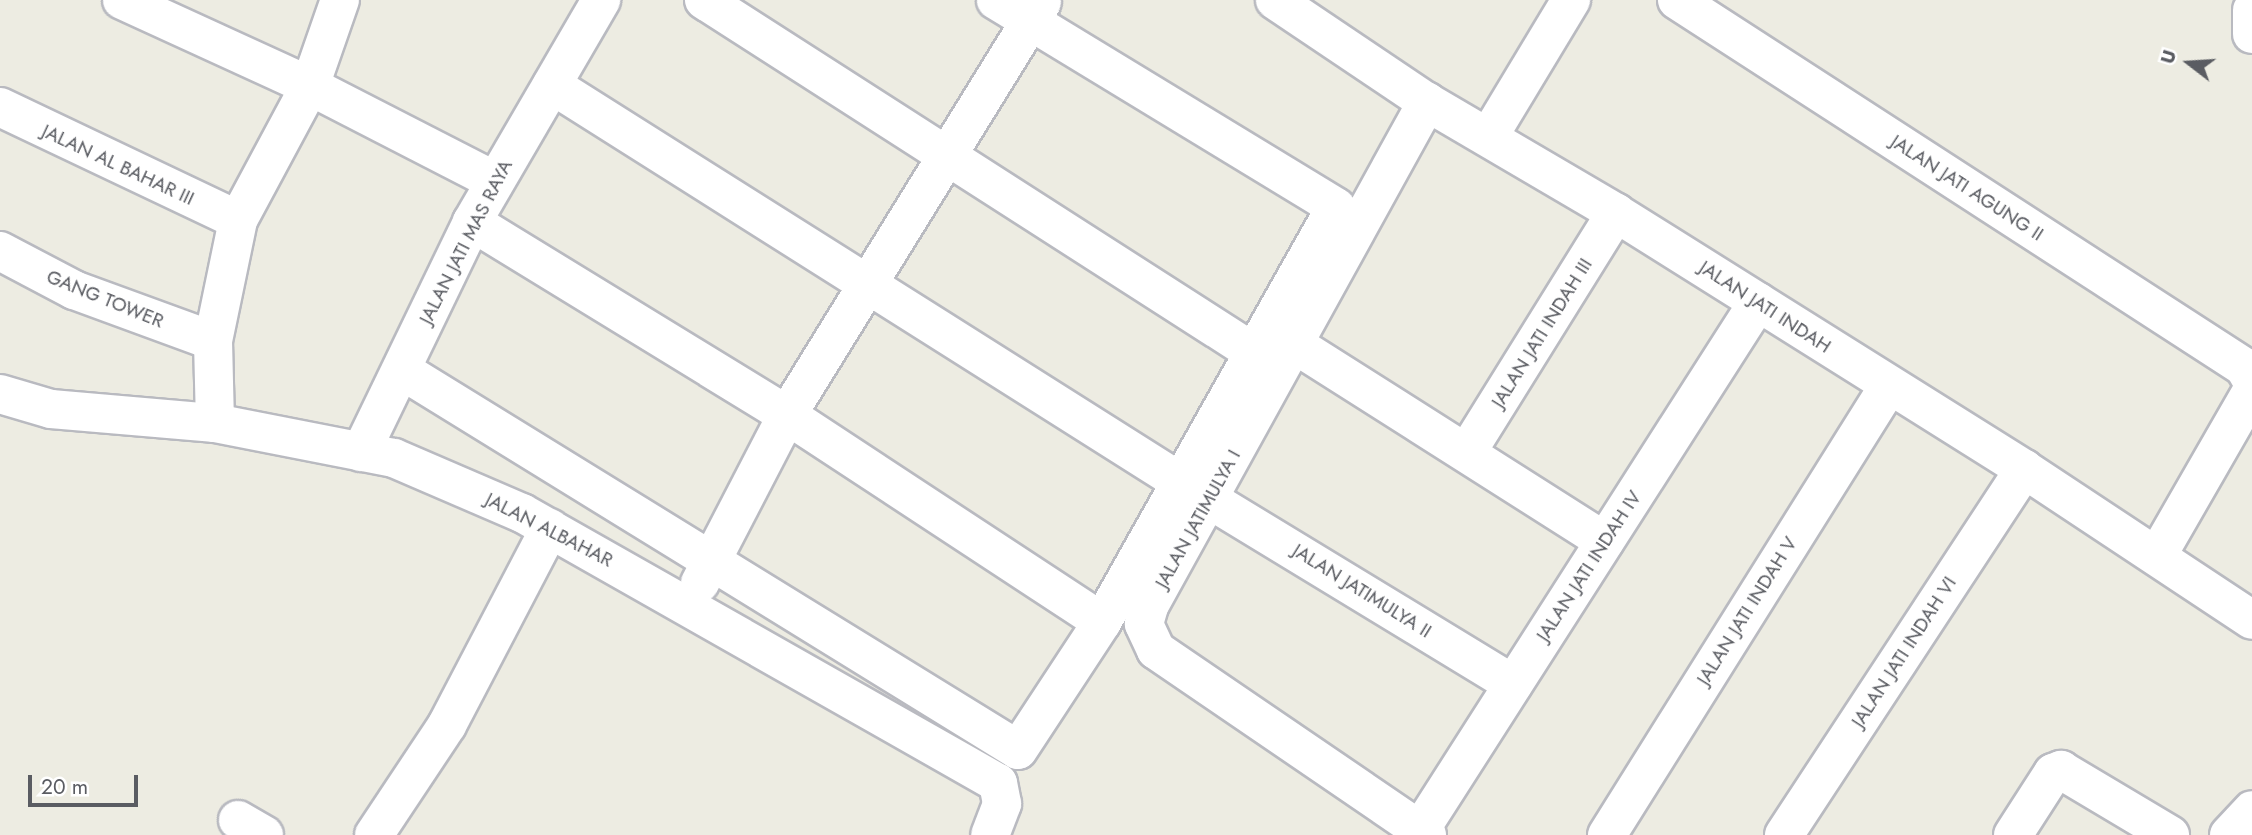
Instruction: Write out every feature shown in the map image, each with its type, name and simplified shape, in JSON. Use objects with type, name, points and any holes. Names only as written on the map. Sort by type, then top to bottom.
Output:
[{"type":"street","points":[[122,0],[310,86],[495,181]]},
{"type":"street","points":[[215,423],[213,341],[238,220],[310,86],[340,0]]},
{"type":"street","name":"JALAN JATI MAS RAYA","points":[[361,452],[403,371],[472,222],[601,0]]},
{"type":"street","points":[[704,0],[1253,352]]},
{"type":"street","points":[[403,371],[1017,750],[1194,489],[1253,352],[1336,206],[1037,11],[996,0]]},
{"type":"street","name":"JALAN JATI INDAH","points":[[1275,0],[1317,11],[1427,102],[1616,213],[1888,387],[2024,469],[2252,620]]},
{"type":"street","points":[[1489,136],[1571,0]]},
{"type":"street","name":"JALAN JATI AGUNG II","points":[[1677,0],[2244,367],[2252,381]]},
{"type":"street","points":[[690,605],[710,561],[787,415],[1037,11]]},
{"type":"street","name":"JALAN JATIMULYA II","points":[[552,85],[867,286],[1513,684]]},
{"type":"street","name":"JALAN JATIMULYA I","points":[[1424,832],[1233,705],[1156,650],[1147,636],[1144,624],[1194,489],[1294,344],[1427,102]]},
{"type":"street","name":"JALAN AL BAHAR III","points":[[0,107],[238,220]]},
{"type":"street","name":"JALAN JATI INDAH III","points":[[1468,452],[1616,213]]},
{"type":"street","points":[[472,222],[787,415],[1102,622]]},
{"type":"street","name":"GANG TOWER","points":[[0,251],[74,290],[213,341]]},
{"type":"street","name":"JALAN JATI INDAH IV","points":[[1424,832],[1513,684],[1758,302]]},
{"type":"street","points":[[1294,344],[1605,541]]},
{"type":"street","name":"JALAN JATI INDAH V","points":[[1607,835],[1888,387]]},
{"type":"street","points":[[2157,556],[2252,391]]},
{"type":"street","name":"JALAN ALBAHAR","points":[[0,394],[51,409],[215,423],[394,458],[536,521],[690,605],[998,783],[1002,804],[990,835]]},
{"type":"street","points":[[374,835],[447,725],[536,521],[553,463]]},
{"type":"street","name":"JALAN JATI INDAH VI","points":[[1784,835],[2024,469]]},
{"type":"street","points":[[2013,835],[2053,773],[2062,770],[2170,835]]},
{"type":"street","points":[[2229,835],[2252,810]]}]
